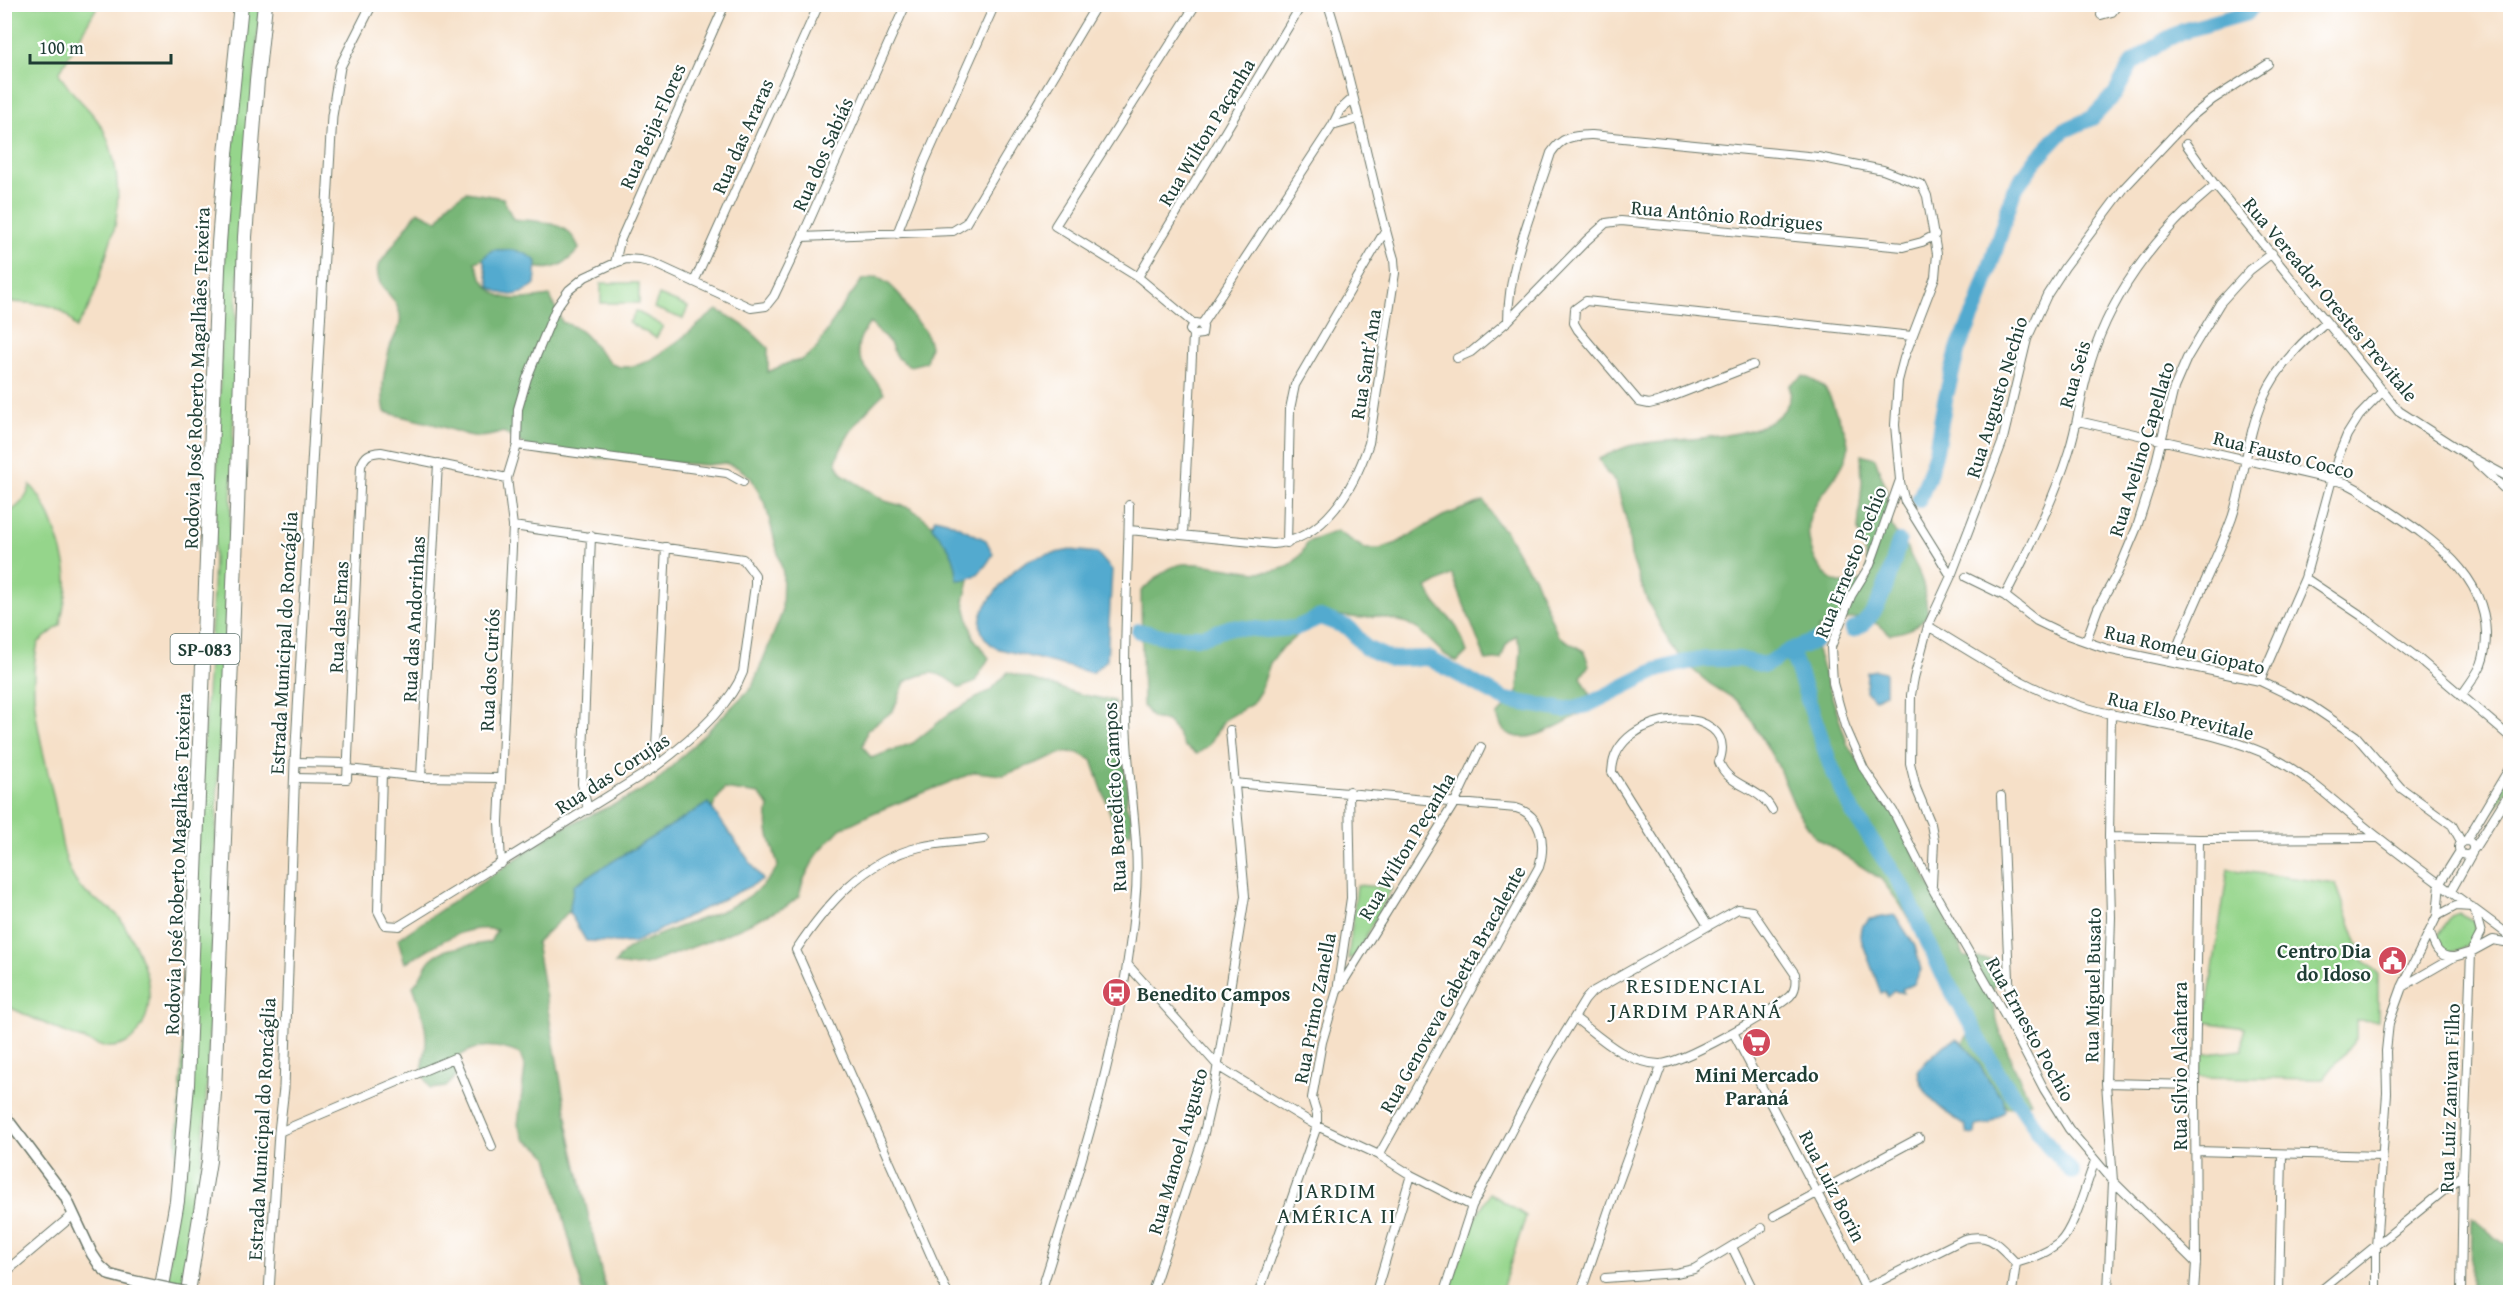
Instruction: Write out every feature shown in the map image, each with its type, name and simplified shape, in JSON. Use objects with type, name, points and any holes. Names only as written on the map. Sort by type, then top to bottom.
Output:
[{"type":"highway","name":"Rodovia José Roberto Magalhães Teixeira","points":[[161,1293],[177,1201],[187,1085],[220,221],[241,4]]},
{"type":"highway","name":"SP-083","points":[[187,1293],[209,1161],[214,1092],[237,509],[245,237],[265,4]]},
{"type":"main road","points":[[4,1115],[51,1176],[100,1266],[110,1275],[187,1293]]},
{"type":"street","name":"Estrada Municipal do Roncáglia","points":[[269,1293],[284,1088],[294,778],[332,116],[340,67],[372,4]]},
{"type":"street","name":"Rua Beija-Flores","points":[[615,263],[620,241],[725,4]]},
{"type":"street","name":"Rua das Araras","points":[[694,282],[819,4]]},
{"type":"street","name":"Rua dos Sabiás","points":[[694,282],[751,308],[758,309],[766,306],[774,296],[906,4]]},
{"type":"street","points":[[897,234],[925,161],[995,4]]},
{"type":"street","points":[[802,237],[953,231],[966,223],[1097,4]]},
{"type":"street","points":[[1183,535],[1193,335],[1202,334],[1198,324],[1138,277],[1055,226],[1196,4]]},
{"type":"street","name":"Rua Wilton Paçanha","points":[[1138,277],[1302,4]]},
{"type":"street","name":"Rua Sant’Ana","points":[[1129,530],[1273,544],[1287,543],[1312,532],[1330,514],[1357,477],[1369,443],[1395,273],[1352,99],[1344,56],[1328,4]]},
{"type":"street","points":[[2101,15],[2112,12],[2118,4]]},
{"type":"street","name":"Rua Augusto Nechio","points":[[1932,888],[1934,840],[1932,824],[1916,788],[1910,763],[1911,695],[1928,626],[1951,576],[2002,443],[2027,339],[2053,286],[2125,187],[2191,117],[2212,100],[2268,64]]},
{"type":"street","points":[[1198,324],[1332,126],[1340,110],[1352,99]]},
{"type":"street","points":[[1332,126],[1357,119]]},
{"type":"street","name":"Rua Ernesto Pochio","points":[[1508,321],[1508,297],[1513,273],[1551,153],[1558,142],[1569,136],[1602,136],[1818,157],[1883,170],[1922,185],[1927,196],[1937,254],[1935,278],[1912,336],[1898,381],[1896,454],[1900,480],[1870,565],[1851,596],[1831,647],[1833,683],[1845,726],[1864,769],[1893,811],[1932,888],[2011,1026],[2044,1089],[2069,1129],[2113,1181],[2196,1263]]},
{"type":"street","name":"Rua Vereador Orestes Previtale","points":[[2186,144],[2215,185],[2399,411],[2469,456],[2511,477]]},
{"type":"street","name":"Rua Seis","points":[[2005,596],[2047,509],[2078,421],[2087,374],[2116,302],[2134,272],[2162,236],[2184,212],[2215,185]]},
{"type":"street","name":"Rua Antônio Rodrigues","points":[[1457,358],[1471,352],[1508,321],[1606,223],[1621,221],[1903,247],[1922,243],[1935,235]]},
{"type":"street","points":[[1287,543],[1290,409],[1295,385],[1386,230]]},
{"type":"street","name":"Rua Avelino Capellato","points":[[2086,641],[2098,608],[2118,572],[2137,527],[2151,483],[2174,388],[2203,328],[2234,287],[2272,253]]},
{"type":"street","points":[[438,463],[507,478],[518,445],[518,409],[527,378],[556,308],[569,290],[585,277],[626,259],[653,263],[694,282]]},
{"type":"street","points":[[1753,365],[1660,401],[1649,404],[1639,402],[1578,330],[1574,323],[1575,309],[1586,301],[1912,336]]},
{"type":"street","points":[[2172,662],[2232,516],[2263,399],[2274,379],[2304,339],[2326,322]]},
{"type":"street","points":[[2260,681],[2305,578],[2338,457],[2347,435],[2359,417],[2382,392]]},
{"type":"street","name":"Rua Fausto Cocco","points":[[2078,421],[2346,483],[2438,546],[2461,567],[2473,584],[2481,601],[2486,622],[2486,642],[2482,662],[2476,676],[2461,696]]},
{"type":"street","points":[[518,445],[727,473],[744,482]]},
{"type":"street","name":"Rua das Emas","points":[[294,778],[347,779],[361,466],[364,457],[371,453],[381,452],[438,463]]},
{"type":"street","name":"Rua Vereador Orestes Previtale","points":[[2469,456],[2511,494]]},
{"type":"street","name":"Rua das Andorinhas","points":[[421,777],[438,463]]},
{"type":"street","name":"Rua dos Curiós","points":[[501,864],[500,778],[513,526],[507,478]]},
{"type":"street","points":[[1900,480],[1905,502],[1951,576]]},
{"type":"street","name":"Rua Benedicto Campos","points":[[1041,1293],[1103,1085],[1127,964],[1135,903],[1137,847],[1127,742],[1124,660],[1129,505]]},
{"type":"street","points":[[513,526],[666,547],[655,767]]},
{"type":"street","points":[[588,810],[582,784],[591,536]]},
{"type":"street","name":"Rua das Corujas","points":[[382,773],[378,911],[385,925],[399,926],[588,810],[655,767],[684,745],[709,720],[739,682],[743,672],[755,575],[743,559],[666,547]]},
{"type":"street","name":"Rua Romeu Giopato","points":[[1966,577],[2005,596],[2037,621],[2062,633],[2107,649],[2172,662],[2210,673],[2260,681],[2310,705],[2356,736],[2402,788],[2452,825],[2463,845],[2471,843],[2473,851]]},
{"type":"street","points":[[2305,578],[2362,616],[2419,659],[2511,737]]},
{"type":"street","name":"Rua Elso Previtale","points":[[1928,626],[2015,680],[2058,698],[2245,746],[2274,758],[2300,775],[2378,838],[2511,936]]},
{"type":"street","name":"Rua Miguel Busato","points":[[2108,1293],[2113,1181],[2106,1083],[2111,713]]},
{"type":"street","points":[[1707,924],[1612,772],[1615,756],[1621,745],[1640,729],[1652,724],[1689,719],[1705,723],[1715,730],[1721,740],[1724,751],[1719,762],[1726,776],[1761,796],[1772,810]]},
{"type":"street","name":"Rua Manoel Augusto","points":[[1152,1293],[1203,1137],[1219,1067],[1245,896],[1230,730]]},
{"type":"street","name":"Rua Wilton Peçanha","points":[[1337,991],[1455,802],[1480,747]]},
{"type":"street","points":[[295,762],[348,766],[382,773],[421,777],[500,778]]},
{"type":"street","points":[[2376,1293],[2376,1247],[2387,1093],[2386,1051],[2389,1023],[2402,987],[2437,916],[2440,883],[2511,767]]},
{"type":"street","name":"Rua Genoveva Gabetta Bracalente","points":[[1234,783],[1349,791],[1516,808],[1526,811],[1534,818],[1540,830],[1543,855],[1539,867],[1379,1155]]},
{"type":"street","name":"Rua Primo Zanella","points":[[1259,1293],[1317,1126],[1317,1114],[1312,1098],[1322,1042],[1337,991],[1352,898],[1349,791]]},
{"type":"street","points":[[2451,891],[2473,851],[2511,792]]},
{"type":"street","points":[[2001,796],[2011,1026]]},
{"type":"street","points":[[2109,837],[2378,838]]},
{"type":"street","points":[[947,1293],[796,950],[820,914],[860,876],[889,858],[920,847],[984,839]]},
{"type":"street","name":"Rua Sílvio Alcântara","points":[[2194,1293],[2199,839]]},
{"type":"street","points":[[2463,845],[2465,855],[2473,851]]},
{"type":"street","points":[[2437,916],[2456,906],[2474,908]]},
{"type":"street","name":"Rua Luiz Zanivan Filho","points":[[2461,1293],[2463,1175],[2472,952],[2481,933],[2474,908]]},
{"type":"street","points":[[1444,1293],[1472,1206],[1549,1059],[1575,1017],[1592,992],[1707,924],[1738,909],[1752,912],[1796,974],[1796,986],[1791,995],[1775,1007],[1733,1032],[1662,1064],[1648,1063],[1618,1052],[1575,1017]]},
{"type":"street","points":[[2430,932],[2437,951],[2443,956],[2454,957]]},
{"type":"street","points":[[2402,987],[2454,957],[2472,952],[2493,940],[2511,943]]},
{"type":"street","points":[[1127,964],[1219,1067],[1317,1126],[1379,1155],[1472,1206]]},
{"type":"street","name":"Rua Luiz Borin","points":[[1733,1032],[1867,1290]]},
{"type":"street","points":[[279,1132],[454,1058],[492,1147]]},
{"type":"street","points":[[1581,1293],[1662,1064]]},
{"type":"street","points":[[2106,1083],[2195,1085]]},
{"type":"street","points":[[1774,1216],[1919,1138]]},
{"type":"street","points":[[2196,1151],[2382,1156]]},
{"type":"street","points":[[2279,1293],[2282,1155]]},
{"type":"street","points":[[2016,1263],[2039,1256],[2060,1242],[2070,1229],[2095,1161]]},
{"type":"street","points":[[1376,1293],[1412,1175]]},
{"type":"street","points":[[2319,1293],[2463,1175]]},
{"type":"street","points":[[4,1273],[73,1215]]},
{"type":"street","points":[[1605,1278],[1685,1272],[1694,1269],[1762,1228]]},
{"type":"street","points":[[1867,1290],[1964,1239],[1978,1236],[1987,1237],[2016,1263]]},
{"type":"street","points":[[1732,1247],[1754,1293]]},
{"type":"street","points":[[2012,1293],[2016,1263]]},
{"type":"green space","points":[[4,5],[98,5],[59,73],[69,89],[94,115],[104,131],[115,163],[117,186],[117,210],[113,234],[94,294],[76,328],[70,318],[54,307],[5,301]]},
{"type":"green space","points":[[245,5],[260,5],[237,292],[231,508],[218,777],[208,1071],[202,1158],[181,1292],[167,1292],[212,618],[225,229]]},
{"type":"green space","points":[[466,192],[503,198],[513,219],[553,224],[569,232],[579,249],[565,262],[553,268],[540,268],[504,258],[490,258],[475,262],[481,276],[495,293],[513,299],[550,296],[562,322],[583,333],[607,360],[619,367],[633,366],[648,361],[664,352],[717,310],[744,326],[768,348],[768,372],[788,363],[802,360],[816,349],[862,280],[877,277],[889,284],[899,294],[915,320],[925,331],[930,346],[926,362],[910,366],[897,358],[890,343],[870,323],[862,334],[858,352],[865,367],[884,393],[856,424],[836,461],[842,474],[885,501],[910,508],[955,543],[971,571],[964,601],[973,637],[989,658],[974,683],[960,688],[934,673],[921,675],[905,682],[893,711],[867,730],[863,746],[871,758],[913,743],[950,713],[991,690],[1008,672],[1079,694],[1114,701],[1128,789],[1126,805],[1132,819],[1131,833],[1117,833],[1092,760],[1079,753],[1065,752],[1004,775],[975,772],[873,813],[840,829],[817,854],[803,881],[799,896],[787,906],[722,936],[645,965],[615,964],[623,953],[635,945],[738,903],[767,881],[778,866],[768,830],[769,806],[759,794],[724,789],[715,802],[708,822],[583,898],[536,943],[567,1123],[606,1292],[583,1292],[548,1157],[538,1147],[525,1140],[518,1125],[525,1068],[520,1054],[503,1048],[486,1046],[470,1050],[455,1060],[456,1076],[446,1087],[431,1089],[424,1076],[422,1066],[426,1043],[425,1029],[413,986],[428,962],[437,954],[490,942],[497,930],[484,929],[460,933],[405,963],[398,939],[560,829],[626,799],[656,782],[752,687],[782,613],[783,573],[766,506],[751,478],[739,468],[725,463],[706,465],[541,454],[503,432],[478,437],[471,436],[385,412],[384,372],[400,316],[393,299],[379,280],[378,266],[418,211],[438,221],[448,204]]},
{"type":"green space","points":[[601,283],[639,283],[639,303],[601,303]]},
{"type":"green space","points":[[659,295],[688,307],[683,319],[654,308]]},
{"type":"green space","points":[[636,311],[663,326],[656,338],[629,323]]},
{"type":"green space","points":[[1803,376],[1821,385],[1827,392],[1844,429],[1848,444],[1842,466],[1810,517],[1809,539],[1817,562],[1823,572],[1841,584],[1853,584],[1866,579],[1868,564],[1858,530],[1862,483],[1861,454],[1875,458],[1886,488],[1889,519],[1918,570],[1928,614],[1912,628],[1890,634],[1865,619],[1839,621],[1819,628],[1814,642],[1848,746],[1896,816],[1965,957],[1994,960],[2001,974],[1994,986],[1995,1011],[2005,1044],[2031,1102],[2007,1108],[1987,1084],[1963,1043],[1971,1030],[1973,1016],[1951,998],[1932,958],[1900,904],[1881,879],[1814,836],[1796,809],[1777,764],[1746,711],[1736,700],[1710,684],[1687,665],[1669,642],[1647,600],[1631,556],[1628,526],[1616,482],[1606,472],[1599,459],[1629,446],[1718,436],[1743,432],[1764,425],[1781,414],[1790,398],[1790,385]]},
{"type":"green space","points":[[30,485],[44,504],[56,532],[64,561],[67,584],[60,625],[38,643],[34,683],[37,724],[62,844],[71,873],[80,888],[117,914],[125,927],[142,963],[149,990],[149,1003],[142,1027],[126,1043],[115,1047],[95,1044],[5,1005],[5,515],[21,503]]},
{"type":"green space","points":[[1484,501],[1534,576],[1558,636],[1584,651],[1589,665],[1581,677],[1589,692],[1591,708],[1535,736],[1512,735],[1503,729],[1497,716],[1518,693],[1521,648],[1516,635],[1506,645],[1501,659],[1486,661],[1452,574],[1427,588],[1435,603],[1453,622],[1461,636],[1467,652],[1457,662],[1444,654],[1419,630],[1407,623],[1376,616],[1361,618],[1330,615],[1313,622],[1280,650],[1270,663],[1261,690],[1252,704],[1224,720],[1209,745],[1197,754],[1184,746],[1167,721],[1152,718],[1143,706],[1141,591],[1165,571],[1183,564],[1252,571],[1285,568],[1298,558],[1307,542],[1337,531],[1365,549],[1380,549],[1397,543],[1443,516]]},
{"type":"green space","points":[[2510,775],[2510,785],[2477,835],[2475,832]]},
{"type":"green space","points":[[2228,869],[2336,884],[2364,961],[2378,973],[2378,1021],[2356,1020],[2356,1039],[2323,1079],[2199,1077],[2199,1055],[2243,1050],[2244,1028],[2205,1022]]},
{"type":"green space","points":[[1357,885],[1392,888],[1355,956],[1348,959]]},
{"type":"green space","points":[[2459,913],[2474,921],[2476,939],[2461,949],[2446,954],[2435,940],[2451,916]]},
{"type":"green space","points":[[1490,1193],[1526,1216],[1501,1292],[1449,1292],[1470,1227]]},
{"type":"green space","points":[[2472,1218],[2503,1243],[2510,1244],[2510,1292],[2471,1292]]},
{"type":"water","points":[[492,250],[516,251],[532,258],[537,262],[535,284],[524,292],[513,295],[507,295],[490,287],[483,258]]},
{"type":"water","points":[[935,518],[947,521],[986,540],[993,554],[979,573],[964,580],[957,580],[953,557],[932,527]]},
{"type":"water","points":[[1071,550],[1097,553],[1112,570],[1107,660],[1092,673],[996,648],[987,641],[980,625],[984,609],[989,601],[1004,582],[1025,562],[1044,555]]},
{"type":"water","points":[[1875,670],[1885,672],[1885,693],[1875,699],[1866,692],[1867,672]]},
{"type":"water","points":[[708,803],[763,880],[633,943],[586,941],[569,912],[574,885]]},
{"type":"water","points":[[1895,915],[1915,946],[1921,970],[1914,984],[1902,989],[1904,993],[1894,991],[1887,997],[1885,992],[1881,993],[1860,936],[1861,927],[1870,919]]},
{"type":"water","points":[[1957,1039],[1971,1052],[1991,1084],[2003,1097],[2005,1111],[1989,1124],[1976,1126],[1975,1135],[1967,1134],[1965,1125],[1934,1102],[1919,1078],[1918,1069],[1944,1045]]},
{"type":"waterway","points":[[1919,500],[1936,451],[1945,400],[1958,349],[1979,302],[2014,190],[2035,161],[2063,131],[2092,118],[2115,94],[2132,63],[2165,40],[2183,31],[2247,13],[2254,4]]},
{"type":"waterway","points":[[1852,630],[1862,624],[1878,605],[1899,542]]},
{"type":"waterway","points":[[1139,631],[1167,637],[1202,637],[1231,627],[1267,630],[1296,628],[1320,617],[1349,628],[1366,648],[1390,659],[1428,658],[1506,700],[1564,710],[1587,705],[1657,670],[1682,663],[1705,659],[1739,659],[1765,665],[1791,650],[1830,764],[1852,811],[1904,889],[1942,973],[1999,1075],[2047,1144],[2072,1172]]},
{"type":"waterway","points":[[1791,650],[1816,641]]},
{"type":"place","name":"Centro Dia do Idoso","points":[[2392,961]]},
{"type":"place","name":"Benedito Campos","points":[[1116,993]]},
{"type":"place","name":"Mini Mercado Paraná","points":[[1757,1043]]},
{"type":"district","name":"RESIDENCIAL JARDIM PARANÁ","points":[[1696,998]]},
{"type":"district","name":"JARDIM AMÉRICA II","points":[[1337,1202]]}]
